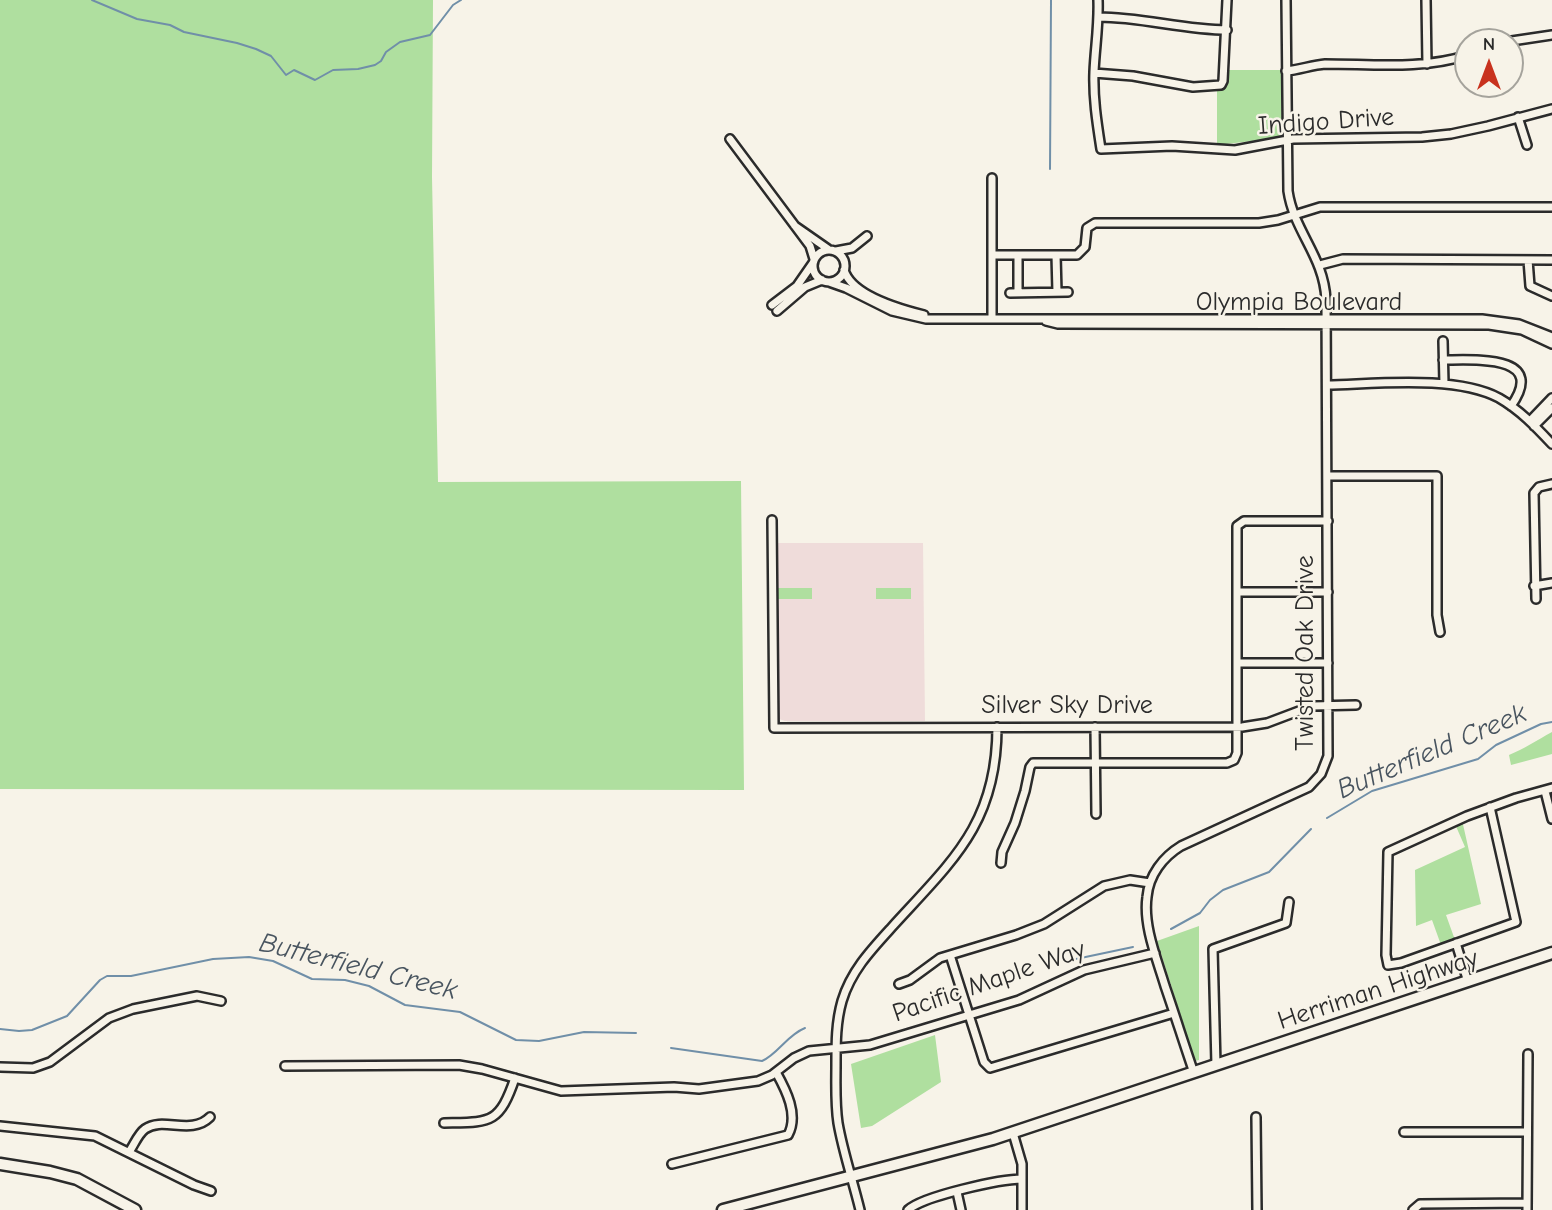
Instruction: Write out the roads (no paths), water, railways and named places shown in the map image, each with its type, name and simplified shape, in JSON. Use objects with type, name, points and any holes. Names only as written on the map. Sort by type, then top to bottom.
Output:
[{"type":"main road","name":"Herriman Highway","points":[[852,1176],[1013,1133],[1552,953]]},
{"type":"main road","points":[[0,1164],[71,1177],[101,1190],[135,1210]]},
{"type":"main road","points":[[723,1210],[852,1176]]},
{"type":"street","points":[[1098,0],[1094,73],[1209,87],[1221,85],[1223,81],[1227,0]]},
{"type":"street","name":"Twisted Oak Drive","points":[[1150,883],[1158,867],[1176,849],[1304,790],[1314,783],[1327,761],[1328,476],[1325,285],[1320,265],[1294,214],[1288,191],[1286,0]]},
{"type":"street","points":[[1426,0],[1427,64]]},
{"type":"street","points":[[1099,18],[1139,19],[1192,29],[1227,30]]},
{"type":"street","points":[[1524,39],[1552,35]]},
{"type":"street","points":[[1286,71],[1320,64],[1427,64],[1454,58]]},
{"type":"street","name":"Indigo Drive","points":[[1094,73],[1094,100],[1101,149],[1172,146],[1234,150],[1287,140],[1422,137],[1464,132],[1552,108]]},
{"type":"street","points":[[1518,117],[1527,145]]},
{"type":"street","points":[[730,139],[811,248],[814,273],[825,281]]},
{"type":"street","points":[[992,178],[992,319]]},
{"type":"street","points":[[992,255],[1081,253],[1085,247],[1086,230],[1093,223],[1259,223],[1278,220],[1308,209],[1326,207],[1552,207]]},
{"type":"street","points":[[794,226],[834,251],[843,259],[844,270]]},
{"type":"street","points":[[857,245],[821,252],[797,286],[774,308],[805,287],[839,279],[857,245],[867,236]]},
{"type":"street","points":[[1018,255],[1014,292],[1068,292]]},
{"type":"street","points":[[1056,255],[1057,292]]},
{"type":"street","points":[[1320,265],[1347,259],[1552,260]]},
{"type":"street","points":[[1528,260],[1530,286],[1552,296]]},
{"type":"street","name":"Olympia Boulevard","points":[[844,270],[852,284],[883,302],[924,315],[952,319]]},
{"type":"street","name":"Olympia Boulevard","points":[[825,281],[901,314],[926,319],[1491,319],[1519,324],[1552,337]]},
{"type":"street","name":"Olympia Boulevard","points":[[1326,321],[1499,325],[1530,333],[1552,344]]},
{"type":"street","points":[[1443,341],[1444,384]]},
{"type":"street","points":[[1443,360],[1486,360],[1515,368],[1519,372],[1521,391],[1511,406]]},
{"type":"street","points":[[1327,384],[1444,384],[1480,390],[1511,406],[1552,443]]},
{"type":"street","points":[[1532,423],[1552,398]]},
{"type":"street","points":[[1532,423],[1552,408]]},
{"type":"street","points":[[1328,476],[1437,476],[1437,615],[1440,632]]},
{"type":"street","points":[[1536,599],[1534,493],[1539,486],[1552,484]]},
{"type":"street","name":"Silver Sky Drive","points":[[772,520],[774,728],[1237,727],[1267,723],[1298,710],[1328,705],[1356,705]]},
{"type":"street","points":[[1001,863],[1032,764],[1229,762],[1236,755],[1237,528],[1247,520],[1328,521]]},
{"type":"street","points":[[1534,586],[1552,583]]},
{"type":"street","points":[[1237,592],[1328,592]]},
{"type":"street","points":[[1237,663],[1328,663]]},
{"type":"street","points":[[860,1210],[837,1112],[836,1049],[840,1009],[858,967],[958,853],[978,821],[992,781],[997,727]]},
{"type":"street","points":[[1096,727],[1096,814]]},
{"type":"street","points":[[1490,807],[1516,922],[1401,963],[1388,965],[1388,852],[1490,807],[1548,790],[1552,819]]},
{"type":"street","points":[[899,984],[910,980],[935,961],[1035,928],[1110,884],[1130,880],[1150,883],[1146,912],[1155,953],[1194,1073]]},
{"type":"street","points":[[1216,1065],[1213,949],[1286,923],[1289,902]]},
{"type":"street","points":[[1456,943],[1468,982]]},
{"type":"street","name":"Pacific Maple Way","points":[[285,1066],[460,1065],[561,1091],[674,1087],[699,1089],[758,1081],[805,1052],[870,1045],[1019,1000],[1084,970],[1155,953]]},
{"type":"street","points":[[950,955],[984,1062],[988,1067],[995,1068],[1174,1013]]},
{"type":"street","points":[[0,1067],[33,1068],[50,1062],[109,1018],[133,1009],[197,996],[221,1001]]},
{"type":"street","points":[[1414,1208],[1420,1203],[1527,1206],[1528,1054]]},
{"type":"street","points":[[672,1164],[788,1135],[791,1127],[790,1102],[786,1088],[776,1072]]},
{"type":"street","points":[[444,1123],[483,1122],[496,1116],[506,1102],[514,1078]]},
{"type":"street","points":[[130,1152],[140,1134],[150,1126],[197,1125],[210,1117]]},
{"type":"street","points":[[1256,1117],[1256,1210]]},
{"type":"street","points":[[0,1126],[88,1134],[211,1191]]},
{"type":"street","points":[[1404,1132],[1527,1132]]},
{"type":"street","points":[[1013,1133],[1021,1159],[1022,1210]]},
{"type":"street","points":[[908,1210],[921,1202],[957,1192],[1005,1180],[1022,1179]]},
{"type":"street","points":[[957,1192],[961,1210]]},
{"type":"waterway","points":[[92,0],[137,19],[170,25],[184,32],[256,49],[271,56],[286,75],[294,70],[315,80],[333,70],[375,65],[386,52],[400,42],[430,35],[453,5],[461,0]]},
{"type":"waterway","points":[[1050,169],[1051,0]]},
{"type":"waterway","name":"Butterfield Creek","points":[[1327,818],[1372,791],[1478,759],[1496,745],[1541,724],[1552,722]]},
{"type":"waterway","name":"Butterfield Creek","points":[[1171,929],[1200,913],[1210,900],[1223,890],[1269,872],[1311,829]]},
{"type":"waterway","name":"Butterfield Creek","points":[[1076,959],[1133,947]]},
{"type":"waterway","name":"Butterfield Creek","points":[[0,1029],[32,1030],[67,1016],[100,980],[107,976],[131,976],[213,959],[249,957],[273,961],[312,979],[345,980],[369,986],[405,1005],[460,1012],[516,1040],[539,1041],[584,1032],[636,1033]]},
{"type":"waterway","name":"Butterfield Creek","points":[[671,1048],[762,1061],[805,1028]]}]
